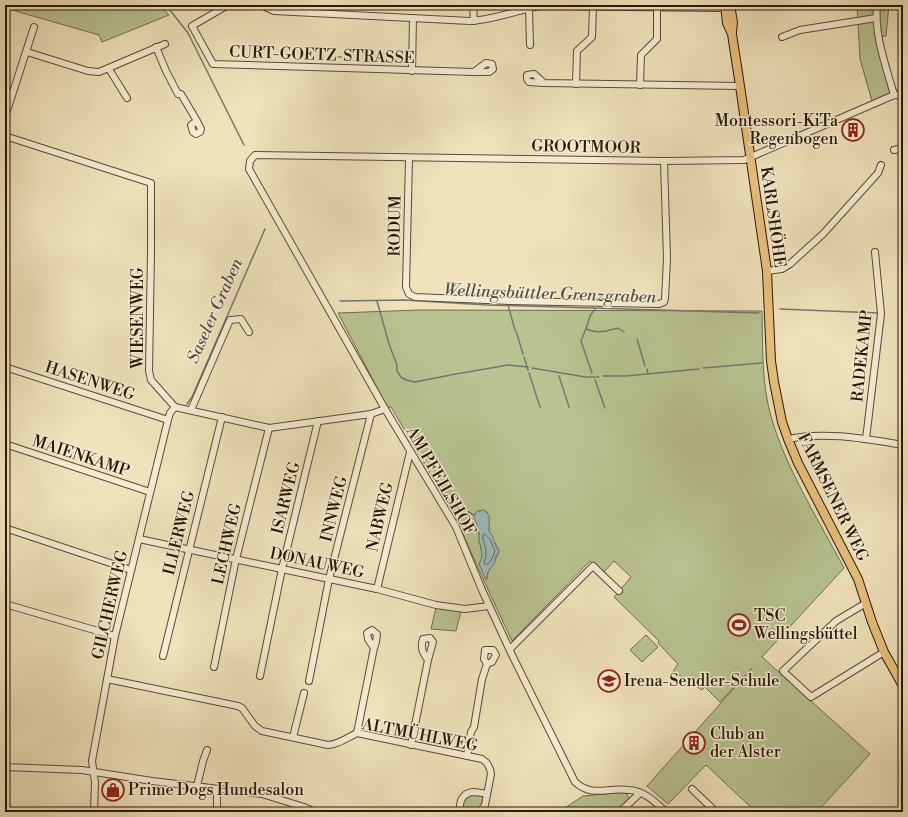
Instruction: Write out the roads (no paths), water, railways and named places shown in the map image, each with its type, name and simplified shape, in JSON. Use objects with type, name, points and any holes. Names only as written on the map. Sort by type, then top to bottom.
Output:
[{"type":"main road","name":"KARLSHÖHE","points":[[728,6],[733,22],[732,34],[767,271],[769,310]]},
{"type":"main road","name":"FARMSENER WEG","points":[[769,310],[770,344],[774,382],[782,422],[788,439],[798,463],[854,571],[884,652],[903,686]]},
{"type":"street","name":"CURT-GOETZ-STRASSE","points":[[228,5],[192,26],[214,64],[474,72]]},
{"type":"street","points":[[261,5],[274,11],[474,21],[490,19],[540,6],[728,6]]},
{"type":"street","points":[[473,5],[474,21]]},
{"type":"street","points":[[877,5],[876,18],[881,48],[894,94],[903,96]]},
{"type":"street","points":[[576,84],[578,51],[592,37],[593,6]]},
{"type":"street","points":[[640,85],[641,55],[657,39],[657,6]]},
{"type":"street","points":[[529,8],[530,45]]},
{"type":"street","points":[[412,71],[413,18]]},
{"type":"street","points":[[782,37],[800,30],[876,18]]},
{"type":"street","points":[[5,117],[34,27]]},
{"type":"street","points":[[27,52],[88,71],[99,72],[165,44]]},
{"type":"street","points":[[156,47],[178,94],[181,94],[197,121]]},
{"type":"street","points":[[109,68],[127,98]]},
{"type":"street","points":[[544,83],[740,86]]},
{"type":"street","points":[[5,94],[12,96]]},
{"type":"street","name":"GROOTMOOR","points":[[255,155],[664,161],[744,160],[894,94]]},
{"type":"street","name":"WIESENWEG","points":[[5,136],[151,183],[149,371],[151,380],[175,407]]},
{"type":"street","points":[[894,150],[903,148]]},
{"type":"street","name":"AM PFEILSHOF","points":[[255,155],[250,161],[249,169],[385,409],[456,527],[510,649],[575,782],[581,787],[590,791],[630,790],[650,796],[666,812]]},
{"type":"street","name":"RODUM","points":[[409,158],[406,287],[409,294],[415,297],[510,301],[658,304],[664,302],[665,299],[667,260],[664,161]]},
{"type":"street","points":[[767,271],[782,269],[790,264],[823,234],[878,172],[881,165]]},
{"type":"street","name":"RADEKAMP","points":[[866,439],[881,314],[875,252]]},
{"type":"street","points":[[191,410],[230,320],[241,319],[249,332]]},
{"type":"street","name":"HASENWEG","points":[[5,367],[168,420]]},
{"type":"street","points":[[175,407],[269,428],[371,414],[385,409]]},
{"type":"street","name":"GILCHERWEG","points":[[94,812],[95,782],[92,761],[115,636],[168,420],[170,413],[175,407]]},
{"type":"street","name":"INNWEG","points":[[309,681],[329,579],[371,414]]},
{"type":"street","name":"ILLERWEG","points":[[163,656],[188,549],[222,417]]},
{"type":"street","name":"ISARWEG","points":[[260,676],[282,569],[318,421]]},
{"type":"street","name":"LECHWEG","points":[[214,667],[236,559],[269,428]]},
{"type":"street","points":[[788,439],[801,437],[839,436],[903,445]]},
{"type":"street","name":"MAIENKAMP","points":[[5,444],[150,492]]},
{"type":"street","name":"NABWEG","points":[[377,589],[410,452]]},
{"type":"street","points":[[5,528],[131,570]]},
{"type":"street","name":"DONAUWEG","points":[[139,539],[377,589],[436,605],[465,609],[490,606]]},
{"type":"street","points":[[510,649],[593,566],[619,591]]},
{"type":"street","points":[[866,603],[836,621],[784,671],[811,697],[884,652]]},
{"type":"street","points":[[5,604],[115,636]]},
{"type":"street","points":[[357,733],[374,648]]},
{"type":"street","points":[[411,745],[428,660]]},
{"type":"street","points":[[467,756],[471,732],[474,727],[482,679],[487,664]]},
{"type":"street","name":"ALTMÜHLWEG","points":[[108,679],[234,705],[242,708],[255,726],[262,731],[328,745],[337,744],[357,733],[482,759],[490,768],[490,774],[485,805],[480,812]]},
{"type":"street","points":[[294,737],[304,693]]},
{"type":"street","points":[[197,786],[207,750]]},
{"type":"street","points":[[5,767],[93,772],[140,780],[262,794],[315,812]]},
{"type":"street","points":[[217,789],[217,812]]},
{"type":"street","points":[[692,789],[716,812]]},
{"type":"street","points":[[461,812],[461,799],[463,796],[472,792],[487,794]]},
{"type":"street","points":[[620,812],[640,793]]},
{"type":"water","points":[[484,510],[489,515],[489,531],[499,551],[495,558],[495,562],[488,572],[486,580],[479,564],[482,557],[481,547],[479,542],[479,532],[474,517],[476,512]]},
{"type":"waterway","points":[[166,5],[188,33],[244,145]]},
{"type":"waterway","name":"Saseler Graben","points":[[187,404],[192,397],[265,229]]},
{"type":"waterway","name":"Wellingsbüttler Grenzgraben","points":[[340,301],[405,300],[487,305],[759,313]]},
{"type":"waterway","points":[[377,301],[389,344],[397,365],[397,371],[401,377],[415,382],[461,373]]},
{"type":"waterway","points":[[508,305],[515,330]]},
{"type":"waterway","points":[[585,331],[590,317],[595,310],[594,308]]},
{"type":"waterway","name":"Wellingsbüttler Grenzgraben","points":[[780,309],[878,313]]},
{"type":"waterway","points":[[586,329],[598,332],[618,328],[624,332]]},
{"type":"waterway","points":[[516,331],[523,354]]},
{"type":"waterway","points":[[585,331],[581,341],[592,373]]},
{"type":"waterway","points":[[637,339],[645,366]]},
{"type":"waterway","points":[[524,357],[528,370]]},
{"type":"waterway","points":[[703,368],[762,363]]},
{"type":"waterway","points":[[462,373],[508,365],[528,367]]},
{"type":"waterway","points":[[532,368],[585,377],[599,377]]},
{"type":"waterway","points":[[647,369],[648,374]]},
{"type":"waterway","points":[[603,376],[626,376],[699,369]]},
{"type":"waterway","points":[[529,373],[540,407]]},
{"type":"waterway","points":[[559,376],[569,407]]},
{"type":"waterway","points":[[595,380],[605,408]]},
{"type":"waterway","points":[[455,515],[467,511],[474,515]]},
{"type":"place","name":"Montessori-KiTa Regenbogen","points":[[853,130]]},
{"type":"place","name":"TSC Wellingsbüttel","points":[[739,625]]},
{"type":"place","name":"Irena-Sendler-Schule","points":[[609,681]]},
{"type":"place","name":"Club an der Alster","points":[[694,743]]},
{"type":"place","name":"Prime Dogs Hundesalon","points":[[113,790]]}]
